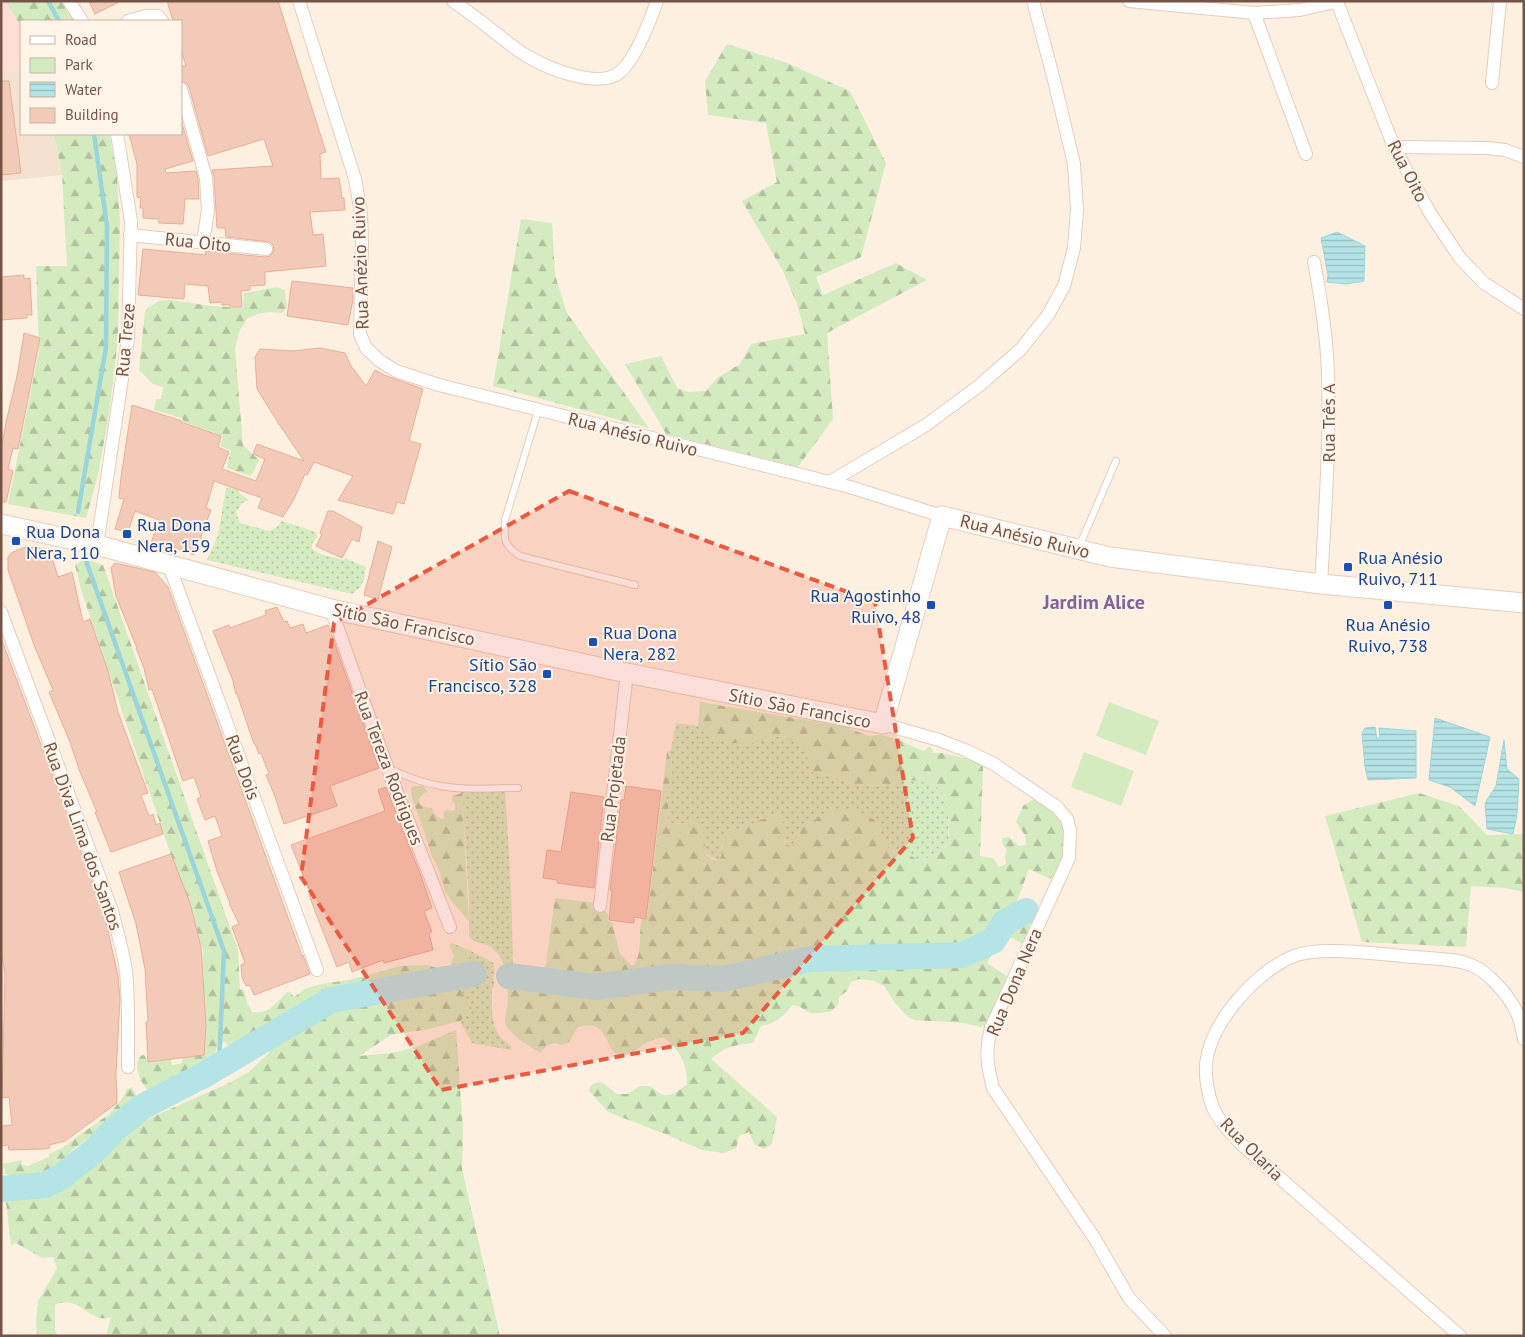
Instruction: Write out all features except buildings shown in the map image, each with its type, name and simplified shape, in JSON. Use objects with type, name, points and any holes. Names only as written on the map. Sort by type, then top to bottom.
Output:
[{"type":"street","points":[[69,1],[81,20]]},
{"type":"street","name":"Rua Anézio Ruivo","points":[[299,1],[355,179],[361,213],[360,334],[366,348],[380,361],[396,371],[439,385],[538,410]]},
{"type":"street","points":[[454,1],[527,56],[578,77],[594,80],[619,73],[629,61],[640,41],[657,1]]},
{"type":"street","points":[[830,482],[926,425],[980,385],[1021,349],[1048,315],[1064,286],[1074,248],[1077,210],[1074,164],[1033,1]]},
{"type":"street","points":[[1129,1],[1254,13],[1300,10],[1337,2]]},
{"type":"street","points":[[1492,83],[1500,1]]},
{"type":"street","name":"Rua Oito","points":[[1337,2],[1394,147],[1430,213],[1460,258],[1484,282],[1524,309]]},
{"type":"street","points":[[1254,13],[1306,154]]},
{"type":"street","points":[[132,20],[146,16],[158,16],[161,20]]},
{"type":"street","points":[[182,93],[206,178],[208,210],[203,242]]},
{"type":"street","name":"Rua Treze","points":[[97,545],[128,339],[131,221],[117,135]]},
{"type":"street","points":[[1394,147],[1488,148],[1506,150],[1524,158]]},
{"type":"street","name":"Rua Oito","points":[[130,235],[266,249]]},
{"type":"street","name":"Rua Três A","points":[[1314,262],[1326,336],[1328,374],[1328,473],[1321,584]]},
{"type":"street","name":"Rua Anésio Ruivo","points":[[538,410],[830,482],[942,516],[1110,557],[1321,584],[1524,603]]},
{"type":"street","points":[[883,724],[942,516]]},
{"type":"street","points":[[1,524],[97,545]]},
{"type":"street","name":"Sítio São Francisco","points":[[97,545],[331,609],[627,673],[883,724]]},
{"type":"street","name":"Rua Dois","points":[[169,565],[318,970]]},
{"type":"street","name":"Rua Tereza Rodrigues","points":[[331,609],[387,767],[450,927]]},
{"type":"street","name":"Rua Diva Lima dos Santos","points":[[1,612],[108,902],[121,945],[128,998],[128,1067]]},
{"type":"street","name":"Rua Projetada","points":[[600,906],[627,673]]},
{"type":"street","name":"Rua Dona Nera","points":[[883,724],[939,740],[994,764],[1057,807],[1067,819],[1070,830],[1069,858],[991,1028],[987,1044],[987,1063],[993,1088],[1095,1239],[1129,1298],[1165,1336]]},
{"type":"street","name":"Rua Olaria","points":[[1460,1336],[1239,1142],[1223,1124],[1212,1106],[1206,1065],[1211,1043],[1226,1016],[1243,992],[1269,969],[1295,956],[1322,951],[1451,960],[1471,965],[1486,974],[1510,999],[1518,1015],[1524,1039]]},
{"type":"lane","points":[[538,410],[505,520],[504,538],[508,547],[520,556],[635,585]]},
{"type":"lane","points":[[1078,549],[1116,461]]},
{"type":"lane","points":[[387,767],[410,778],[436,786],[518,788]]},
{"type":"highlighted area","points":[[569,491],[875,602],[913,838],[743,1033],[441,1090],[301,877],[334,623]]},
{"type":"shaded area","points":[[1,1],[6,1],[20,25],[20,67],[1,71]]},
{"type":"shaded area","points":[[20,67],[20,135],[54,135],[62,175],[1,181],[1,71]]},
{"type":"green space","points":[[6,1],[61,1],[73,20],[20,20],[20,25]]},
{"type":"green space","points":[[727,44],[787,63],[850,91],[886,163],[861,257],[816,277],[823,295],[896,263],[927,280],[827,333],[833,419],[798,467],[666,434],[625,364],[661,356],[677,388],[688,392],[706,391],[717,378],[740,364],[751,344],[805,334],[798,307],[783,271],[742,201],[777,182],[766,123],[708,115],[705,81]]},
{"type":"green space","points":[[54,135],[109,135],[116,167],[120,219],[118,339],[109,414],[98,475],[86,518],[8,504],[39,351],[36,266],[67,266],[62,175]]},
{"type":"green space","points":[[521,219],[552,223],[555,275],[567,313],[649,428],[493,386]]},
{"type":"green space","points":[[277,287],[285,290],[287,307],[282,313],[269,312],[248,318],[240,330],[235,348],[243,445],[259,460],[250,476],[227,468],[231,451],[220,446],[223,436],[184,422],[182,418],[154,410],[156,399],[161,399],[163,387],[153,384],[139,370],[145,310],[159,301],[171,300],[211,306],[243,308],[244,293]]},
{"type":"green space","points":[[226,488],[238,489],[240,494],[249,500],[242,503],[236,512],[240,523],[269,531],[276,528],[282,521],[316,532],[317,537],[312,544],[312,549],[320,554],[343,560],[345,558],[366,567],[364,579],[359,588],[352,594],[207,560],[218,535]]},
{"type":"green space","points":[[85,559],[103,565],[238,950],[240,989],[244,990],[252,1012],[269,1009],[289,991],[294,997],[305,989],[317,985],[353,979],[400,966],[450,966],[454,956],[449,945],[452,943],[471,951],[471,975],[457,968],[426,970],[327,995],[271,1027],[252,1035],[237,1048],[232,1049],[226,1044],[226,1041],[217,1046],[212,1066],[204,1073],[147,1090],[137,1069],[140,1056],[144,1055],[148,1062],[171,1059],[172,1065],[182,1063],[182,1058],[199,1055],[203,950],[81,590],[75,565]]},
{"type":"green space","points":[[700,702],[846,727],[868,736],[880,735],[897,739],[923,751],[930,746],[934,753],[977,761],[983,767],[980,856],[994,859],[999,867],[1006,864],[1007,850],[1003,845],[1002,838],[1009,837],[1019,846],[1026,845],[1025,835],[1016,822],[1023,806],[1034,799],[1050,807],[1063,820],[1067,836],[1058,871],[1050,879],[1029,869],[1012,914],[1032,927],[1022,944],[1005,934],[987,963],[1007,976],[987,1025],[980,1027],[964,1023],[914,1020],[907,1016],[894,1002],[885,987],[874,981],[859,979],[851,982],[847,991],[839,997],[839,1003],[832,1011],[811,1013],[793,1005],[775,1021],[761,1026],[753,1043],[730,1047],[711,1059],[777,1117],[772,1144],[764,1149],[755,1145],[749,1132],[739,1136],[736,1148],[724,1153],[702,1150],[608,1112],[589,1091],[590,1086],[602,1082],[617,1094],[627,1094],[640,1086],[650,1086],[660,1093],[668,1095],[687,1084],[684,1063],[674,1047],[663,1037],[650,1041],[631,1053],[617,1054],[612,1050],[602,1032],[596,1027],[588,1026],[577,1028],[569,1042],[563,1045],[554,1043],[547,1045],[540,1053],[518,1039],[509,1029],[505,1019],[508,1004],[507,987],[509,977],[513,970],[540,972],[545,970],[555,898],[596,903],[608,914],[608,921],[612,923],[620,954],[631,965],[634,965],[638,955],[642,919],[647,919],[667,752],[671,754],[672,766],[667,790],[669,812],[667,821],[680,824],[692,818],[702,824],[706,855],[714,860],[720,859],[723,852],[721,836],[781,812],[785,844],[792,847],[803,827],[829,811],[851,808],[876,821],[888,848],[905,853],[921,861],[941,851],[949,843],[948,813],[945,796],[937,787],[919,781],[903,780],[889,786],[855,785],[833,776],[812,772],[808,766],[808,757],[802,749],[785,736],[749,744],[721,741],[698,726]]},
{"type":"green space","points":[[1109,702],[1159,721],[1146,755],[1096,736]]},
{"type":"green space","points":[[676,723],[698,726],[708,734],[765,740],[786,737],[798,745],[806,754],[812,772],[833,776],[855,785],[889,786],[903,780],[919,781],[937,787],[945,796],[948,813],[949,843],[941,851],[921,861],[905,853],[888,848],[876,821],[803,827],[792,847],[785,844],[781,812],[756,823],[721,844],[723,851],[721,859],[715,859],[704,852],[684,823],[674,824],[667,821],[669,808],[667,790],[672,766],[671,754],[667,752],[671,750]]},
{"type":"green space","points":[[1084,752],[1134,771],[1121,806],[1071,787]]},
{"type":"green space","points":[[413,786],[424,786],[427,792],[420,797],[419,803],[427,808],[432,808],[436,816],[442,819],[444,819],[443,813],[446,810],[455,810],[453,795],[460,794],[462,791],[469,921],[445,892],[440,873],[432,857],[412,798],[411,789]]},
{"type":"green space","points":[[505,789],[511,888],[513,970],[505,967],[493,949],[475,941],[469,936],[469,897],[462,791]]},
{"type":"green space","points":[[1419,793],[1459,806],[1487,835],[1524,834],[1524,892],[1505,888],[1471,886],[1466,947],[1362,942],[1325,816]]},
{"type":"green space","points":[[471,951],[494,963],[492,1006],[494,1024],[499,1035],[511,1046],[511,1050],[472,1043],[460,1021],[472,1011],[470,1003],[461,991],[462,982],[471,975]]},
{"type":"green space","points":[[462,982],[461,991],[470,1003],[472,1011],[460,1021],[429,1029],[391,1035],[359,1056],[392,1053],[416,1047],[456,1030],[463,1130],[462,1169],[500,1336],[106,1336],[111,1317],[99,1318],[68,1302],[55,1305],[55,1330],[58,1336],[37,1336],[38,1301],[57,1268],[53,1257],[42,1258],[16,1243],[11,1245],[6,1203],[7,1195],[17,1189],[38,1189],[56,1183],[71,1181],[87,1164],[120,1141],[143,1121],[229,1083],[249,1072],[268,1054],[273,1045],[281,1040],[287,1040],[315,1018],[329,1010],[358,999]]},
{"type":"green space","points":[[132,1087],[139,1101],[125,1106],[120,1113],[75,1147],[55,1170],[45,1171],[38,1179],[29,1181],[9,1175],[5,1173],[5,1169],[1,1168],[2,1164],[22,1160],[22,1165],[28,1166],[49,1157],[49,1154],[68,1144],[108,1115],[121,1100],[127,1089]]},
{"type":"water","points":[[1337,232],[1365,246],[1364,281],[1346,284],[1327,282],[1328,275],[1321,238]]},
{"type":"water","points":[[1435,718],[1490,737],[1475,806],[1450,787],[1429,780]]},
{"type":"water","points":[[1375,727],[1377,739],[1380,737],[1379,728],[1416,731],[1416,778],[1368,780],[1362,733],[1365,728]]},
{"type":"water","points":[[1504,740],[1507,769],[1519,779],[1517,814],[1513,834],[1487,829],[1485,803],[1496,786]]},
{"type":"waterway","points":[[48,1],[58,20]]},
{"type":"waterway","points":[[78,512],[106,347],[107,226],[94,135]]},
{"type":"waterway","points":[[84,555],[224,951],[219,1066]]},
{"type":"waterway","points":[[509,976],[595,987],[671,977],[723,979],[810,959],[962,955],[993,941],[1004,923],[1026,911]]},
{"type":"waterway","points":[[1,1189],[45,1185],[61,1177],[95,1150],[114,1130],[142,1107],[204,1075],[331,1000],[474,974]]},
{"type":"place","name":"Rua Dona Nera, 159","points":[[127,534]]},
{"type":"place","name":"Rua Dona Nera, 110","points":[[16,541]]},
{"type":"place","name":"Rua Anésio Ruivo, 711","points":[[1348,567]]},
{"type":"place","name":"Rua Agostinho Ruivo, 48","points":[[931,605]]},
{"type":"place","name":"Rua Anésio Ruivo, 738","points":[[1388,605]]},
{"type":"place","name":"Rua Dona Nera, 282","points":[[593,642]]},
{"type":"place","name":"Sítio São Francisco, 328","points":[[547,674]]},
{"type":"district","name":"Jardim Alice","points":[[1094,602]]}]
